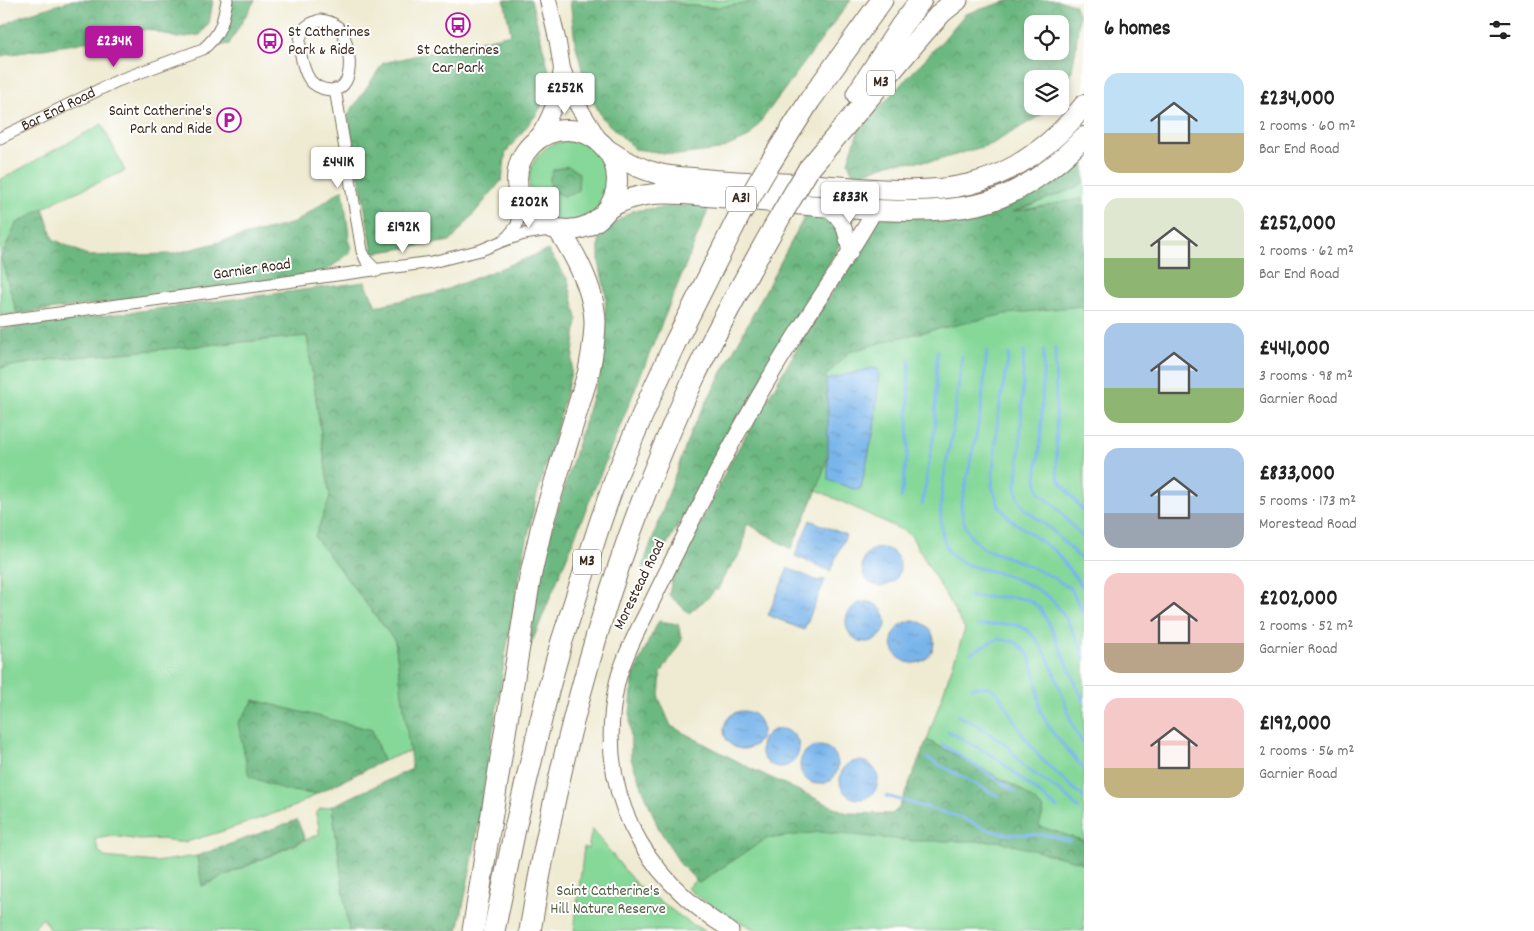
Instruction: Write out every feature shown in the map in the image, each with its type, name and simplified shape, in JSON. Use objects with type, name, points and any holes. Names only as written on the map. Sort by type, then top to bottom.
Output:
[{"type":"highway","name":"M3","points":[[494,931],[516,824],[560,644],[618,472],[675,343],[740,214],[810,100],[882,0]]},
{"type":"highway","name":"M3","points":[[530,931],[539,876],[593,649],[624,552],[666,445],[692,384],[726,314],[780,217],[880,58],[921,0]]},
{"type":"highway","name":"M3","points":[[808,170],[923,33],[942,12],[957,0]]},
{"type":"highway","name":"A31","points":[[604,147],[637,168],[662,175],[715,181],[881,189],[944,189],[972,184],[999,174],[1022,162],[1044,146],[1066,126],[1084,105]]},
{"type":"highway","points":[[569,130],[591,136],[604,147],[614,161],[617,185],[615,197],[600,219],[574,230],[557,230],[535,219],[521,202],[517,189],[517,175],[520,162],[536,140],[546,134],[569,130]]},
{"type":"highway","name":"A31","points":[[609,208],[631,197],[675,193],[875,210],[950,209],[990,201],[1007,195],[1033,180],[1057,162],[1084,137]]},
{"type":"highway","points":[[472,931],[530,578],[542,525],[589,371],[593,350],[595,318],[593,304],[582,272],[557,230]]},
{"type":"main road","points":[[548,0],[562,70],[575,101],[604,147]]},
{"type":"main road","points":[[536,140],[547,123],[558,96],[562,70]]},
{"type":"street","name":"Bar End Road","points":[[0,138],[117,81],[203,49],[214,40],[222,26],[227,0]]},
{"type":"street","points":[[320,20],[329,21],[338,27],[342,33],[349,56],[350,69],[348,77],[344,83],[335,89],[321,88],[313,84],[307,75],[302,58],[301,34],[308,25],[320,20]]},
{"type":"street","points":[[335,89],[362,251],[366,260],[377,270]]},
{"type":"street","points":[[505,240],[517,225],[521,202]]},
{"type":"street","points":[[825,206],[837,215],[846,230],[850,253]]},
{"type":"street","name":"Morestead Road","points":[[731,931],[671,885],[652,861],[629,822],[620,795],[613,752],[612,721],[618,682],[633,639],[724,456],[790,344],[850,253],[875,210]]},
{"type":"street","name":"Garnier Road","points":[[0,321],[432,262],[481,250],[524,234],[557,230]]},
{"type":"green space","points":[[73,0],[213,0],[209,24],[200,35],[177,38],[148,29],[0,56],[0,28],[21,16]]},
{"type":"green space","points":[[232,0],[255,0],[229,44],[209,48],[228,26]]},
{"type":"green space","points":[[504,0],[531,0],[549,71],[544,101],[537,114],[506,152],[502,180],[451,241],[373,253],[348,115],[383,63],[511,34]]},
{"type":"green space","points":[[570,0],[665,0],[711,8],[769,0],[851,0],[749,137],[719,150],[678,155],[635,149],[603,119],[587,90],[575,42]]},
{"type":"green space","points":[[665,0],[769,0],[730,7],[704,7]]},
{"type":"green space","points":[[1011,0],[1057,0],[1074,4],[1079,16],[1076,48],[1069,78],[1069,70],[1024,70],[1024,115],[1041,115],[992,144],[935,161],[895,162],[854,176],[848,162],[859,129],[965,14]]},
{"type":"green space","points":[[102,124],[125,171],[60,199],[16,224],[1,258],[17,314],[0,315],[0,180]]},
{"type":"green space","points":[[561,141],[577,141],[591,147],[603,159],[609,173],[609,189],[603,203],[591,215],[577,221],[561,221],[547,215],[535,203],[529,189],[529,173],[535,159],[547,147]]},
{"type":"green space","points":[[1084,157],[1084,182],[1073,189],[1012,212],[1084,198],[1084,311],[1082,306],[1006,314],[897,338],[849,352],[826,376],[831,446],[820,482],[791,549],[747,523],[742,551],[711,595],[689,613],[669,595],[672,580],[731,461],[802,340],[879,218],[1010,204],[1038,194]]},
{"type":"green space","points":[[568,166],[579,173],[578,191],[563,196],[552,190],[549,180],[553,170]]},
{"type":"green space","points":[[1084,178],[1084,841],[1038,826],[1020,789],[927,740],[965,629],[910,534],[817,490],[791,549],[747,523],[718,590],[704,589],[802,340],[1007,213]]},
{"type":"green space","points":[[343,189],[351,252],[326,271],[244,285],[17,314],[1,258],[16,224],[43,208],[53,239],[89,256],[173,254],[294,223]]},
{"type":"green space","points":[[710,205],[528,652],[541,564],[602,365],[606,296],[599,262],[599,239],[614,223],[632,211],[673,206]]},
{"type":"green space","points":[[806,214],[826,214],[839,234],[839,246],[656,563],[642,568],[691,431]]},
{"type":"green space","points":[[548,250],[568,280],[577,319],[571,373],[555,436],[536,498],[523,558],[474,851],[458,931],[349,931],[332,806],[412,769],[395,641],[315,537],[330,497],[307,336],[54,359],[0,368],[0,329],[365,282],[376,306],[437,293]]},
{"type":"green space","points":[[307,336],[330,497],[315,537],[395,641],[410,751],[383,761],[372,730],[254,700],[284,790],[316,794],[296,806],[186,842],[175,842],[165,839],[140,840],[113,836],[95,839],[98,850],[104,857],[155,862],[197,856],[202,886],[319,834],[316,814],[320,809],[332,806],[349,931],[50,931],[43,918],[31,931],[0,931],[0,368],[54,359]]},
{"type":"green space","points":[[659,621],[678,624],[682,640],[661,673],[659,698],[671,726],[750,768],[847,813],[892,814],[899,808],[927,740],[1020,789],[1044,809],[1039,826],[1084,841],[1084,863],[997,841],[913,841],[820,832],[766,839],[699,883],[681,865],[658,827],[631,759],[630,715],[633,678]]},
{"type":"green space","points":[[254,700],[372,730],[383,761],[316,794],[284,790],[249,776],[238,723]]},
{"type":"green space","points":[[776,810],[1004,830],[1084,851],[1084,931],[758,931],[718,911],[687,888]]},
{"type":"green space","points":[[297,820],[305,839],[202,886],[197,856]]},
{"type":"green space","name":"Saint Catherine's Hill Nature Reserve","points":[[592,829],[635,883],[688,922],[705,931],[574,931],[584,847],[588,849]]},
{"type":"water","points":[[872,368],[878,369],[879,374],[874,430],[861,488],[857,490],[828,480],[826,380]]},
{"type":"water","points":[[810,520],[846,535],[830,571],[795,556]]},
{"type":"water","points":[[881,548],[888,549],[894,554],[899,560],[899,574],[894,580],[888,585],[881,586],[874,585],[868,580],[863,574],[862,567],[863,560],[868,554],[874,549]]},
{"type":"water","points":[[788,568],[818,581],[825,580],[804,630],[768,615]]},
{"type":"water","points":[[866,602],[880,608],[886,622],[880,636],[866,642],[852,636],[846,622],[852,608]]},
{"type":"water","points":[[917,621],[925,624],[931,630],[934,642],[931,654],[925,660],[909,663],[901,660],[895,654],[892,638],[895,630],[901,624]]},
{"type":"water","points":[[743,711],[756,717],[762,730],[756,743],[743,749],[730,743],[724,730],[730,717]]},
{"type":"water","points":[[780,729],[793,735],[799,748],[793,761],[780,767],[767,761],[761,748],[767,735]]},
{"type":"water","points":[[819,746],[832,752],[838,765],[832,778],[819,784],[806,778],[800,765],[806,752]]},
{"type":"water","points":[[859,761],[872,767],[878,780],[872,793],[859,799],[846,793],[840,780],[846,767]]},
{"type":"waterway","points":[[1055,347],[1057,471],[1059,480],[1084,512]]},
{"type":"waterway","points":[[1044,350],[1041,435],[1036,479],[1039,492],[1056,507],[1084,539]]},
{"type":"waterway","points":[[922,505],[935,427],[937,351]]},
{"type":"waterway","points":[[987,351],[981,411],[961,507],[964,522],[970,536],[984,549],[1021,562],[1054,578],[1071,589],[1084,614]]},
{"type":"waterway","points":[[1024,351],[1020,452],[1016,487],[1018,499],[1025,509],[1051,529],[1084,562]]},
{"type":"waterway","points":[[1009,354],[998,416],[992,486],[999,506],[1010,519],[1055,551],[1084,589]]},
{"type":"waterway","points":[[962,356],[941,501],[942,530],[945,544],[953,557],[960,561],[1012,578],[1035,588],[1053,601],[1075,635],[1084,657]]},
{"type":"waterway","points":[[901,498],[908,449],[909,359]]},
{"type":"waterway","points":[[970,597],[1013,597],[1029,600],[1040,608],[1052,630],[1084,702]]},
{"type":"waterway","points":[[977,626],[1016,625],[1027,630],[1037,640],[1053,670],[1074,729],[1084,745]]},
{"type":"waterway","points":[[971,653],[997,639],[1015,642],[1028,653],[1036,678],[1040,711],[1052,732],[1084,769]]},
{"type":"waterway","points":[[972,687],[989,687],[998,693],[1023,735],[1041,759],[1084,798]]},
{"type":"waterway","points":[[958,716],[979,726],[1009,747],[1023,766],[1061,792],[1079,809]]},
{"type":"waterway","points":[[948,731],[995,757],[1057,808]]},
{"type":"waterway","points":[[942,744],[1016,792]]},
{"type":"waterway","points":[[927,758],[998,796]]},
{"type":"waterway","points":[[886,796],[957,816],[989,830],[1006,834],[1047,835],[1070,841]]},
{"type":"place","name":"St Catherines Car Park","points":[[458,25]]},
{"type":"place","name":"St Catherines Park & Ride","points":[[270,41]]},
{"type":"place","name":"Saint Catherine's Park and Ride","points":[[229,120]]}]
